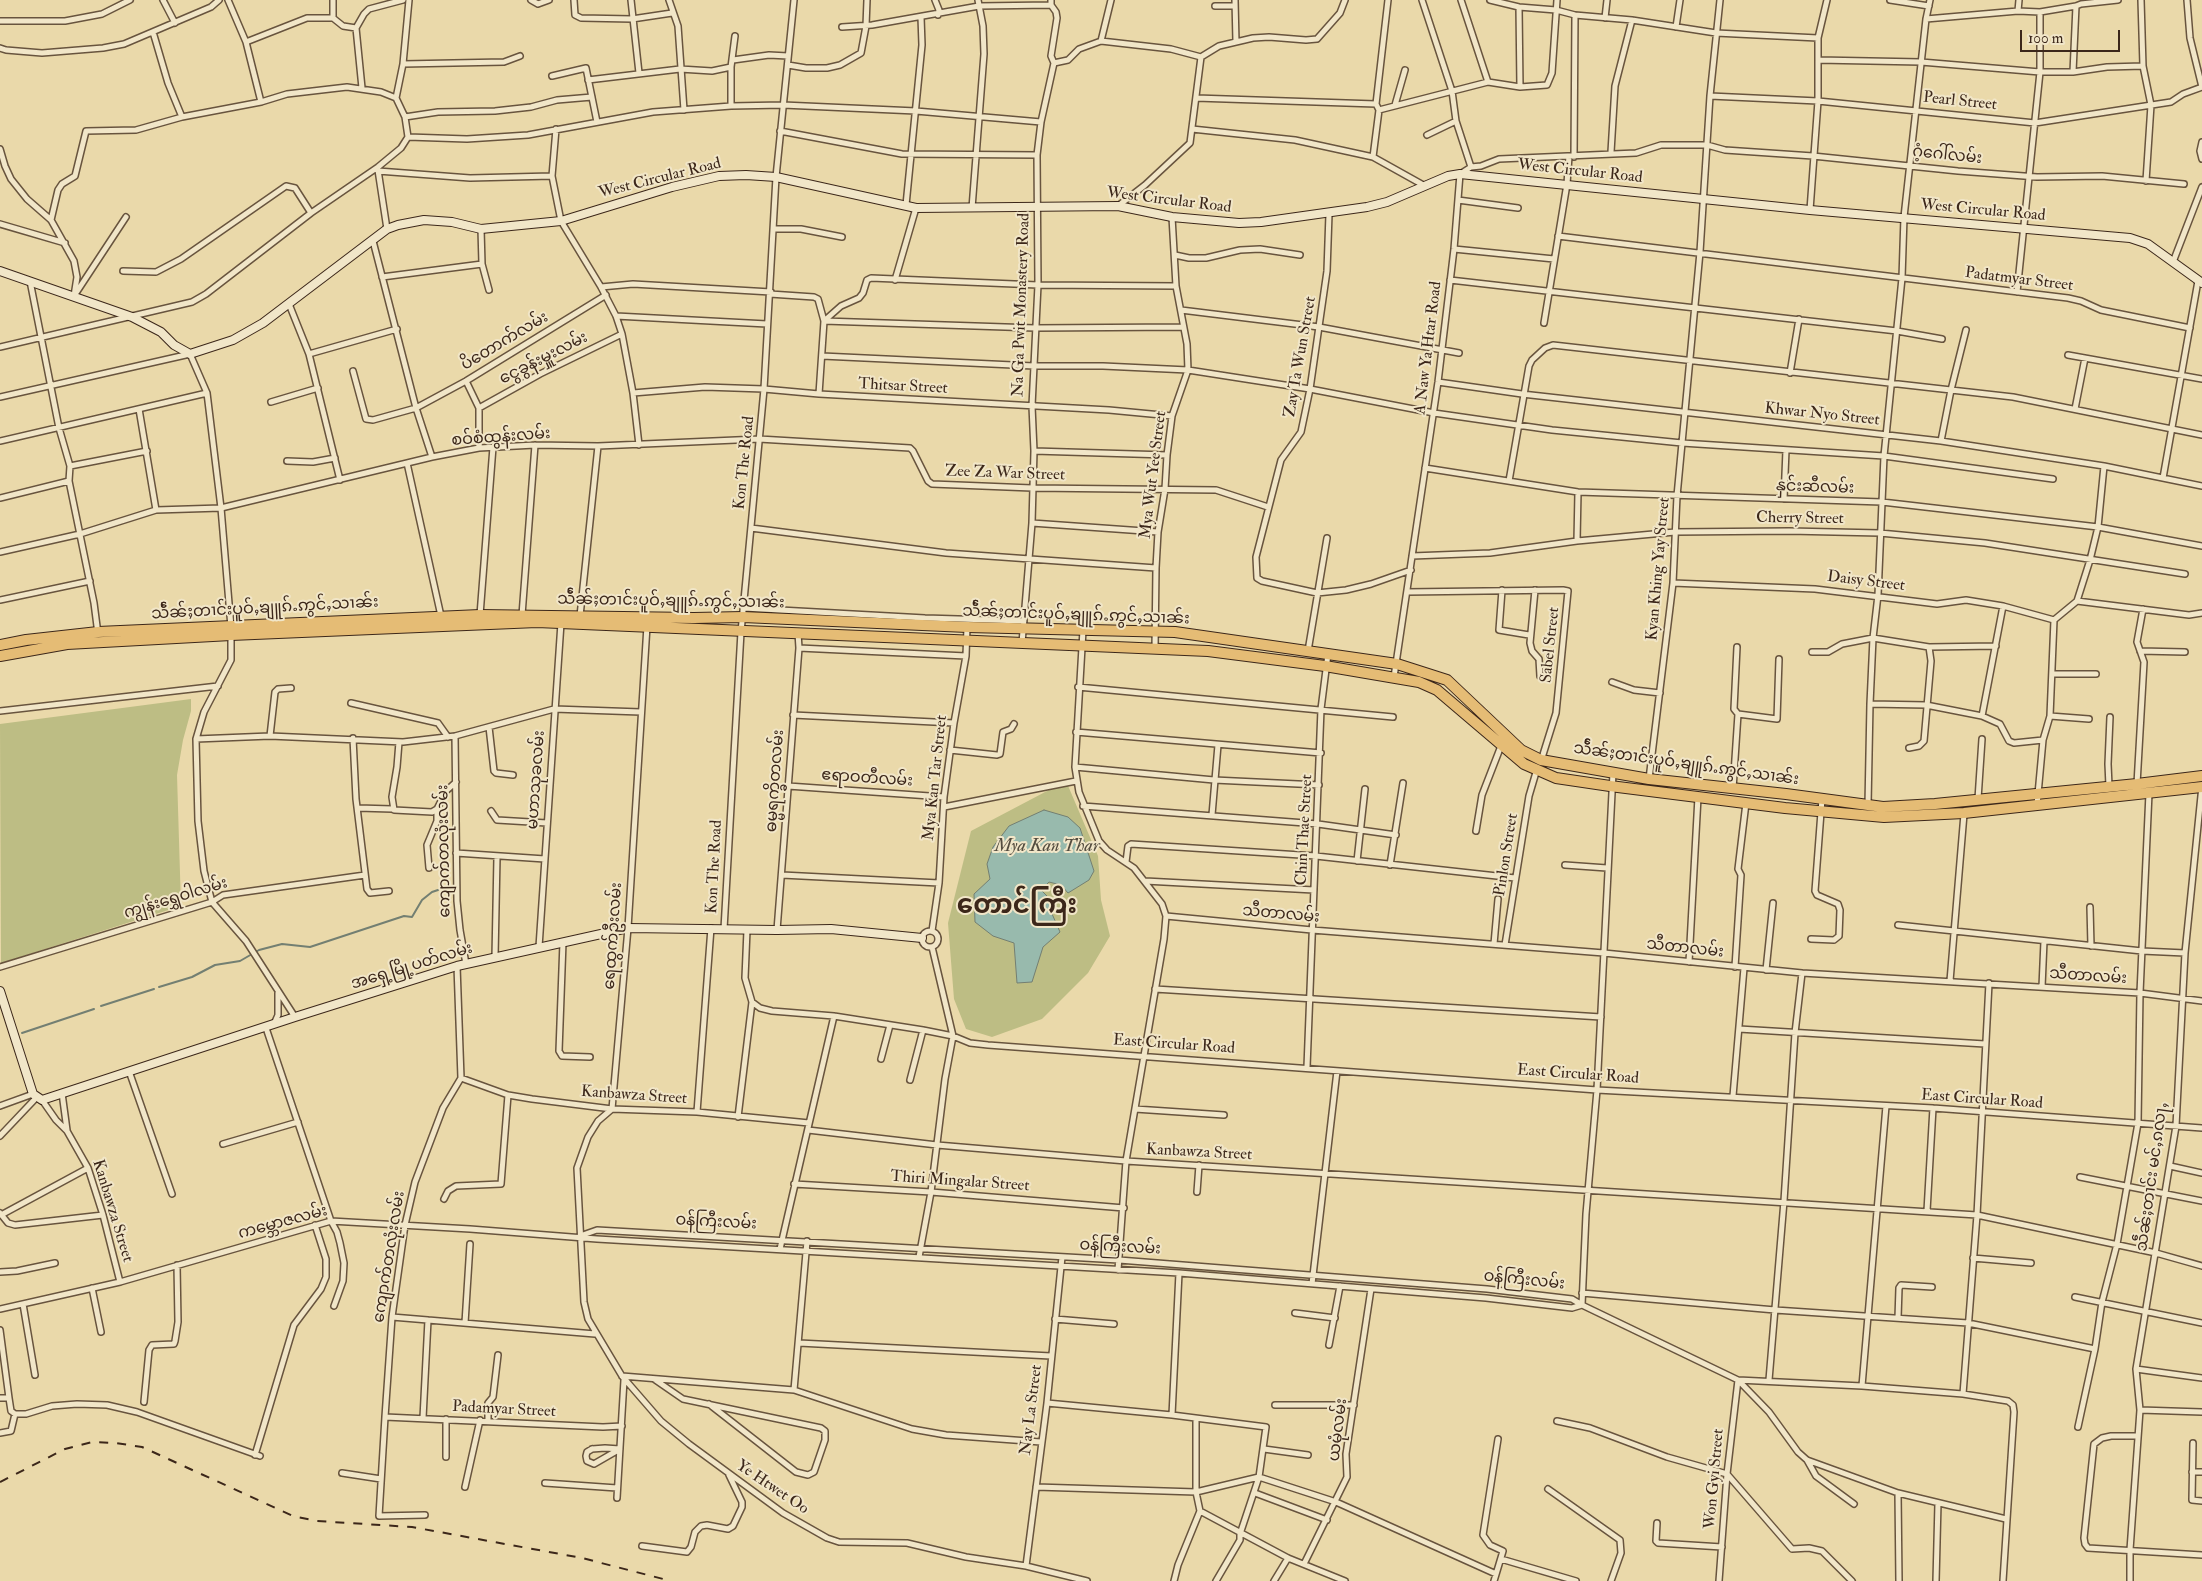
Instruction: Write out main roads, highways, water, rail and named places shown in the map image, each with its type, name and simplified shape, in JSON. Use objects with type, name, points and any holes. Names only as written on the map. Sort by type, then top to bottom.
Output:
[{"type":"highway","name":"သဵႅၼ်ႈတၢင်းပူဝ်ႇၶျူၵ်ႉဢွင်ႇသၢၼ်း","points":[[0,645],[26,640],[231,631],[537,622],[580,616],[694,618],[744,612],[967,627],[1024,625],[1083,630],[1156,631],[1397,664],[1447,680],[1521,750],[1541,760],[1649,779],[1822,798],[1883,807],[2137,784],[2201,776]]},
{"type":"highway","name":"သဵႅၼ်ႈတၢင်းပူဝ်ႇၶျူၵ်ႉဢွင်ႇသၢၼ်း","points":[[231,631],[441,616],[522,615],[741,632],[1208,651],[1326,666],[1394,676],[1419,682],[1437,690],[1524,764],[1556,778],[1610,786],[1746,803],[1884,817],[1964,813],[2202,787]]},
{"type":"highway","name":"သဵႅၼ်ႈတၢင်းပူဝ်ႇၶျူၵ်ႉဢွင်ႇသၢၼ်း","points":[[0,656],[99,637]]},
{"type":"water","name":"Mya Kan Thar","points":[[1044,810],[1068,817],[1080,828],[1094,871],[1089,880],[1068,893],[1061,885],[1049,882],[1041,890],[1055,904],[1049,907],[1060,932],[1043,947],[1032,982],[1017,983],[1014,943],[993,936],[975,922],[974,894],[990,879],[987,864],[993,847],[1009,826]]},
{"type":"waterway","points":[[159,987],[192,977],[215,965],[240,961],[259,950],[282,944],[310,947],[404,916],[412,917],[422,900],[438,890]]},
{"type":"waterway","points":[[101,1006],[154,989]]},
{"type":"waterway","points":[[22,1033],[94,1009]]},
{"type":"railway","points":[[0,1482],[65,1449],[92,1442],[116,1443],[142,1447],[293,1516],[317,1521],[412,1527],[582,1558],[671,1581]]},
{"type":"district","name":"တောင်ကြီး","points":[[1017,907]]}]
